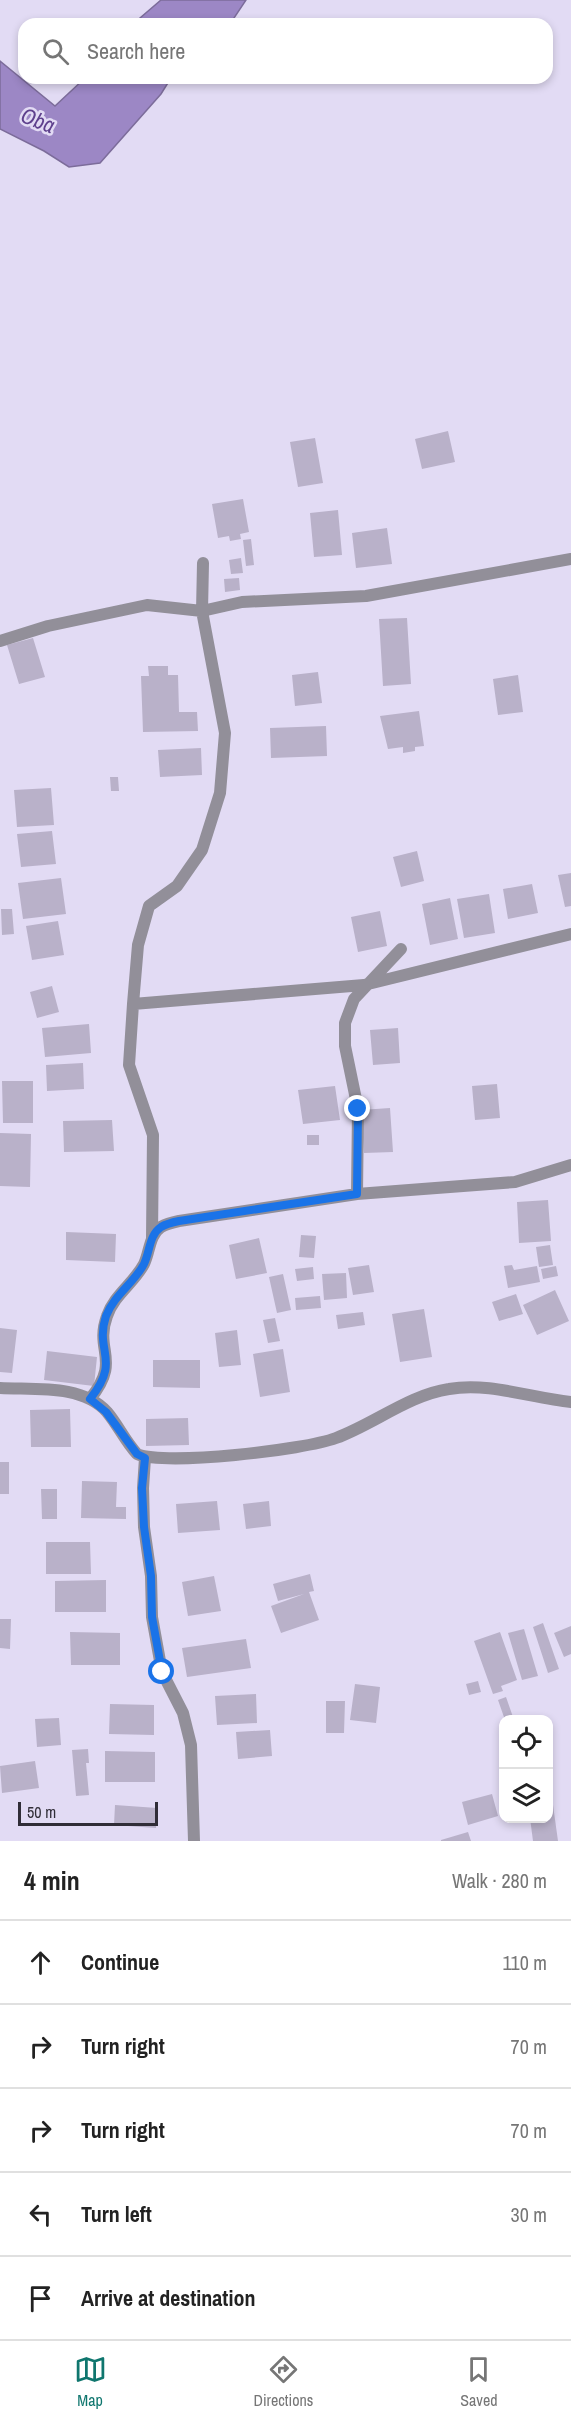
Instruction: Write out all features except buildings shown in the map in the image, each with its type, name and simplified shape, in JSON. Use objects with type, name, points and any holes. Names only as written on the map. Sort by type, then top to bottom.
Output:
[{"type":"street","points":[[0,641],[48,626],[147,605],[202,611],[242,602],[366,596],[571,559]]},
{"type":"street","points":[[90,1399],[102,1384],[108,1369],[103,1336],[106,1316],[120,1293],[135,1280],[145,1262],[152,1238],[153,1135],[129,1065],[138,945],[148,906],[177,886],[202,850],[220,793],[225,733],[202,611],[203,563]]},
{"type":"street","points":[[133,1004],[364,985],[571,934]]},
{"type":"street","points":[[357,1194],[358,1109],[345,1046],[345,1023],[354,999],[364,985],[401,949]]},
{"type":"street","points":[[152,1238],[161,1227],[179,1221],[357,1194],[515,1182],[571,1164]]},
{"type":"street","points":[[0,1388],[76,1393],[90,1399],[106,1412],[137,1454],[145,1458],[227,1456],[334,1439],[424,1395],[449,1388],[481,1387],[571,1402]]},
{"type":"street","points":[[145,1458],[142,1488],[144,1527],[151,1576],[152,1617],[162,1672],[183,1713],[191,1745],[194,1841]]},
{"type":"water","points":[[161,0],[246,0],[234,18],[140,18]]},
{"type":"water","name":"Oba","points":[[0,61],[18,76],[18,84],[28,84],[55,106],[79,84],[167,84],[100,163],[69,167],[44,151],[0,129]]},
{"type":"route","points":[[162,1672],[152,1617],[151,1576],[144,1527],[142,1488],[145,1458],[137,1454],[106,1412],[90,1399],[102,1384],[108,1369],[103,1336],[106,1316],[120,1293],[135,1280],[145,1262],[152,1238],[161,1227],[179,1221],[357,1194],[358,1109]]}]
